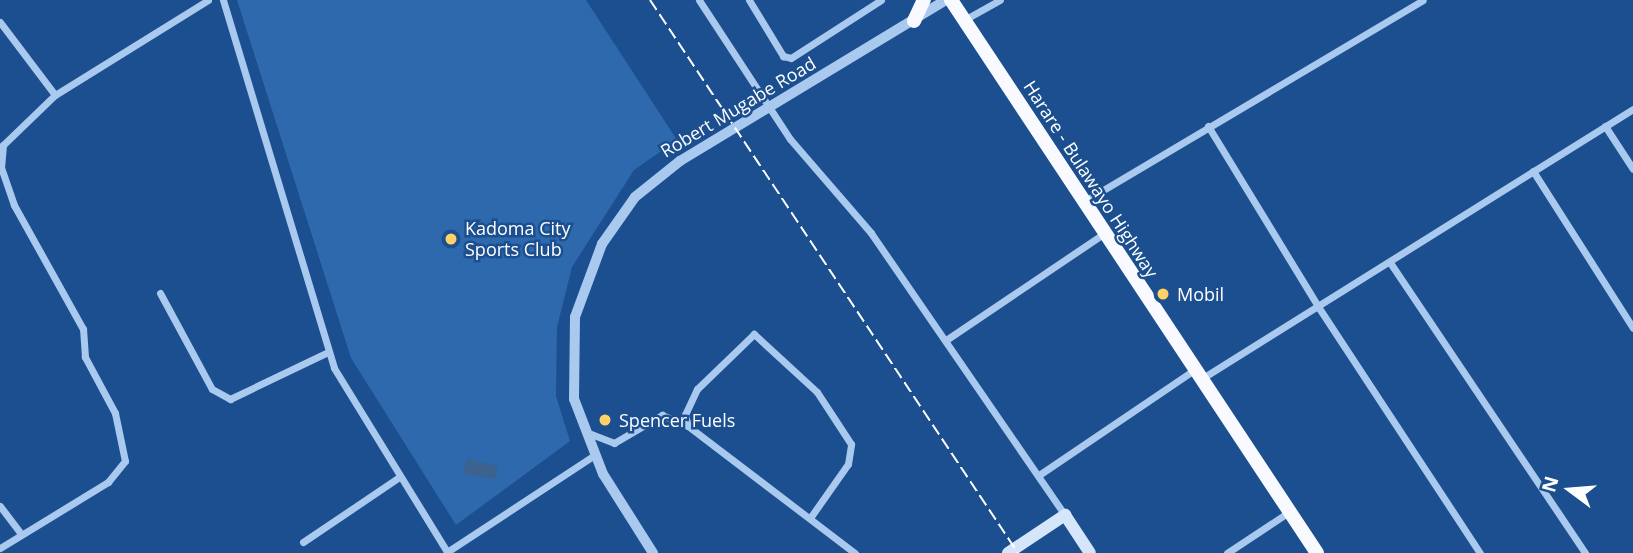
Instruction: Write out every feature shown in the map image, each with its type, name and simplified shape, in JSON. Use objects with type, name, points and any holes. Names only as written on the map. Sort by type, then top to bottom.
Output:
[{"type":"highway","points":[[914,21],[924,0]]},
{"type":"highway","name":"Harare - Bulawayo Highway","points":[[948,0],[1317,553]]},
{"type":"main road","points":[[1008,553],[1065,515],[1090,553]]},
{"type":"street","points":[[0,548],[108,482],[125,461],[115,413],[85,357],[83,329],[37,251],[1,169],[3,145],[55,95],[208,0]]},
{"type":"street","points":[[223,0],[328,352],[398,478],[448,553],[593,456]]},
{"type":"street","points":[[699,0],[790,139],[872,233],[1065,515]]},
{"type":"street","points":[[749,0],[783,56],[790,58],[881,0]]},
{"type":"street","name":"Robert Mugabe Road","points":[[653,553],[593,456],[574,399],[571,343],[581,294],[602,244],[635,197],[660,175],[948,0]]},
{"type":"street","points":[[963,20],[1000,0]]},
{"type":"street","points":[[1082,202],[1423,0]]},
{"type":"street","points":[[0,22],[55,95]]},
{"type":"street","points":[[1039,475],[1197,375],[1319,308],[1391,264],[1633,109]]},
{"type":"street","points":[[1208,126],[1319,308],[1480,553]]},
{"type":"street","points":[[1605,126],[1633,169]]},
{"type":"street","points":[[1533,171],[1633,328]]},
{"type":"street","points":[[946,340],[1103,234]]},
{"type":"street","points":[[1391,264],[1585,553]]},
{"type":"street","points":[[160,293],[212,389],[230,399],[328,352]]},
{"type":"street","points":[[688,426],[685,415],[697,389],[746,339],[761,336],[817,392],[851,444],[848,464],[810,517]]},
{"type":"street","points":[[588,443],[591,433],[614,443],[662,415],[688,426],[855,553]]},
{"type":"street","points":[[303,542],[398,478]]},
{"type":"street","points":[[0,506],[21,534]]},
{"type":"street","points":[[1227,553],[1290,512]]},
{"type":"shaded area","name":"Kadoma City Sports Club","points":[[237,0],[586,0],[677,140],[634,170],[572,267],[557,327],[556,396],[570,441],[456,525],[351,358]]},
{"type":"shaded area","points":[[467,459],[498,466],[495,479],[463,474]]},
{"type":"railway","points":[[650,0],[1018,553]]},
{"type":"place","name":"Kadoma City Sports Club","points":[[451,239]]},
{"type":"place","name":"Mobil","points":[[1163,294]]},
{"type":"place","name":"Spencer Fuels","points":[[605,420]]}]
